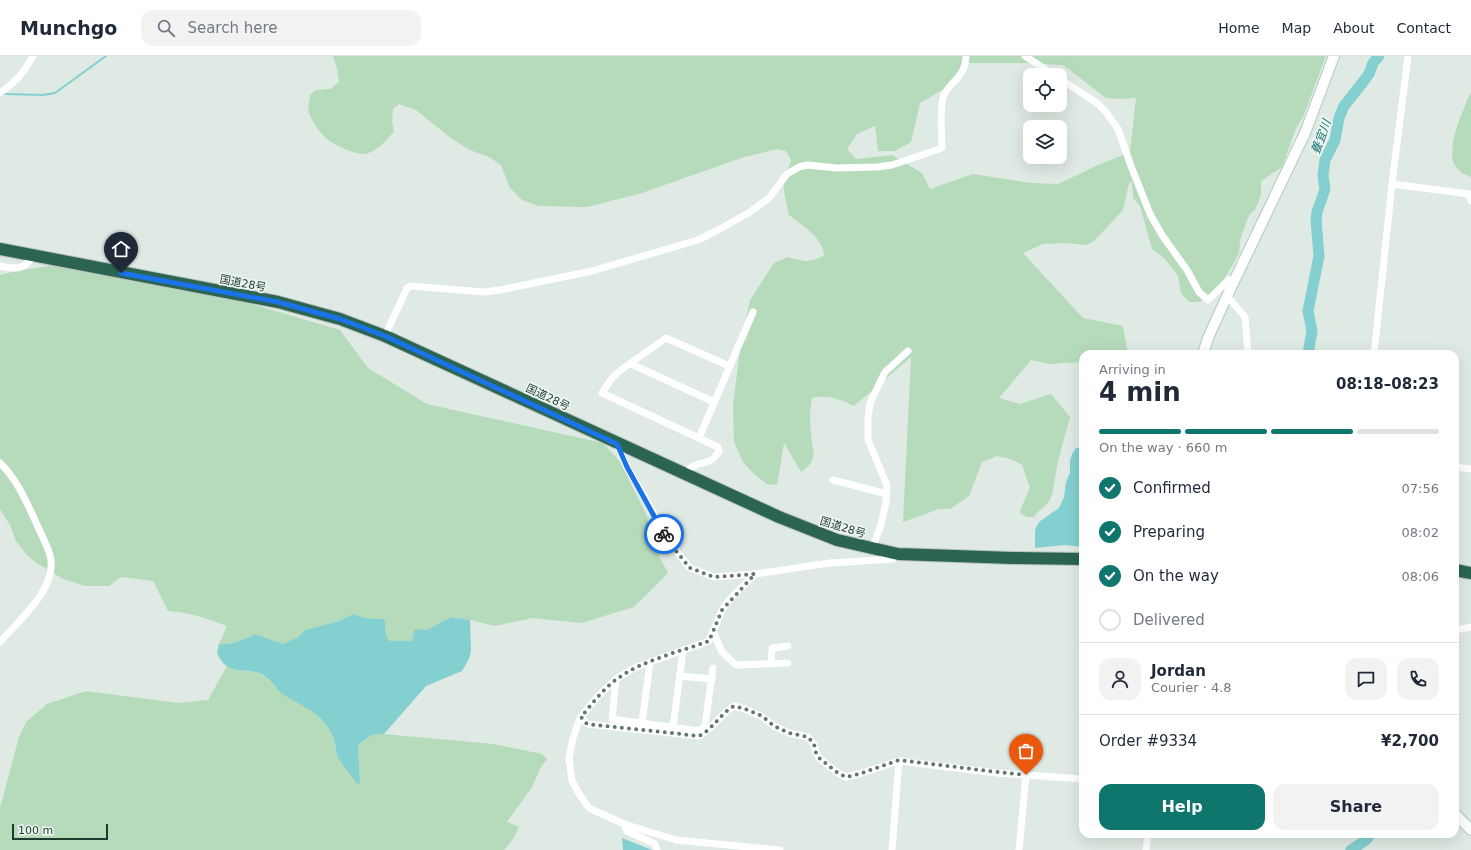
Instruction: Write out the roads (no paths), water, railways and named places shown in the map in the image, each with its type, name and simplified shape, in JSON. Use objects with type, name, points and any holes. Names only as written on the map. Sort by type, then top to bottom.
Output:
[{"type":"highway","name":"国道28号","points":[[0,249],[278,302],[340,319],[385,336],[617,444],[803,527],[837,540],[898,554],[1079,559]]},
{"type":"highway","points":[[1459,571],[1471,573]]},
{"type":"street","points":[[0,93],[26,69],[33,56]]},
{"type":"street","points":[[385,336],[407,288],[411,286],[484,292],[500,290],[592,270],[698,240],[750,212],[769,198],[787,174],[799,167],[808,165],[836,168],[877,167],[899,163],[942,148],[943,96],[966,67],[966,56]]},
{"type":"street","points":[[1024,56],[1043,68]]},
{"type":"street","points":[[1204,350],[1208,338],[1227,296],[1305,133],[1334,56]]},
{"type":"street","points":[[1374,350],[1392,184],[1408,56]]},
{"type":"street","points":[[1067,84],[1097,103],[1106,112],[1118,130],[1150,214],[1162,235],[1187,270],[1199,292],[1208,300],[1229,280],[1236,279]]},
{"type":"street","points":[[1392,184],[1470,194],[1471,201]]},
{"type":"street","points":[[0,266],[16,268],[28,265],[34,255]]},
{"type":"street","points":[[1227,296],[1245,317],[1248,350]]},
{"type":"street","points":[[699,438],[753,312]]},
{"type":"street","points":[[686,474],[692,467],[714,459],[718,451],[718,447],[602,393],[612,378],[666,338],[729,366]]},
{"type":"street","points":[[872,549],[881,525],[886,502],[887,485],[868,440],[870,403],[885,372],[908,351]]},
{"type":"street","points":[[631,364],[714,402]]},
{"type":"street","points":[[617,444],[627,467],[651,508],[667,540],[690,568],[714,577],[755,574],[830,563],[893,559],[898,554]]},
{"type":"street","points":[[0,463],[10,474],[26,502],[50,556],[51,572],[47,585],[39,598],[0,642]]},
{"type":"street","points":[[1459,468],[1471,469]]},
{"type":"street","points":[[833,480],[886,494]]},
{"type":"street","points":[[755,574],[722,610],[709,641],[634,668],[616,679],[598,696],[581,717],[573,738],[569,758],[572,781],[588,808],[624,824],[676,840],[780,850]]},
{"type":"street","points":[[1459,629],[1471,627]]},
{"type":"street","points":[[713,631],[722,652],[736,665],[788,663]]},
{"type":"street","points":[[771,663],[772,648],[788,646]]},
{"type":"street","points":[[673,728],[683,650]]},
{"type":"street","points":[[642,723],[650,662]]},
{"type":"street","points":[[616,679],[612,719],[699,731],[705,726],[713,668]]},
{"type":"street","points":[[680,676],[712,679]]},
{"type":"street","points":[[581,717],[587,724],[699,736],[706,733],[728,709],[734,706],[762,716],[774,726],[789,733],[808,737],[814,744],[816,753],[820,759],[838,773],[846,777],[899,760],[997,772],[1079,779]]},
{"type":"street","points":[[892,850],[899,760]]},
{"type":"street","points":[[1019,850],[1026,775]]},
{"type":"street","points":[[1459,818],[1471,830]]},
{"type":"street","points":[[624,824],[627,831],[655,844],[657,850]]},
{"type":"street","points":[[1146,850],[1148,838]]},
{"type":"water","points":[[1076,448],[1079,448],[1079,547],[1065,545],[1035,548],[1035,530],[1039,522],[1059,508],[1064,497],[1066,482],[1070,473],[1070,461]]},
{"type":"water","points":[[353,614],[365,618],[383,619],[385,621],[386,637],[390,641],[412,641],[414,630],[426,630],[451,617],[470,620],[471,651],[469,659],[462,671],[426,686],[384,734],[372,735],[358,745],[360,782],[358,785],[336,754],[335,743],[331,732],[319,717],[311,710],[283,694],[269,679],[263,675],[254,672],[232,669],[222,662],[217,653],[219,644],[233,643],[255,634],[283,644],[298,637],[305,630],[339,621]]},
{"type":"water","points":[[622,838],[652,850],[623,850]]},
{"type":"waterway","points":[[4,94],[43,95],[55,93],[106,56]]},
{"type":"waterway","name":"養宜川","points":[[1309,350],[1312,331],[1308,311],[1319,256],[1316,220],[1317,212],[1325,189],[1323,175],[1325,160],[1335,140],[1339,118],[1344,106],[1369,74],[1373,63],[1379,56]]},
{"type":"waterway","name":"養宜川","points":[[1351,850],[1367,838]]}]
